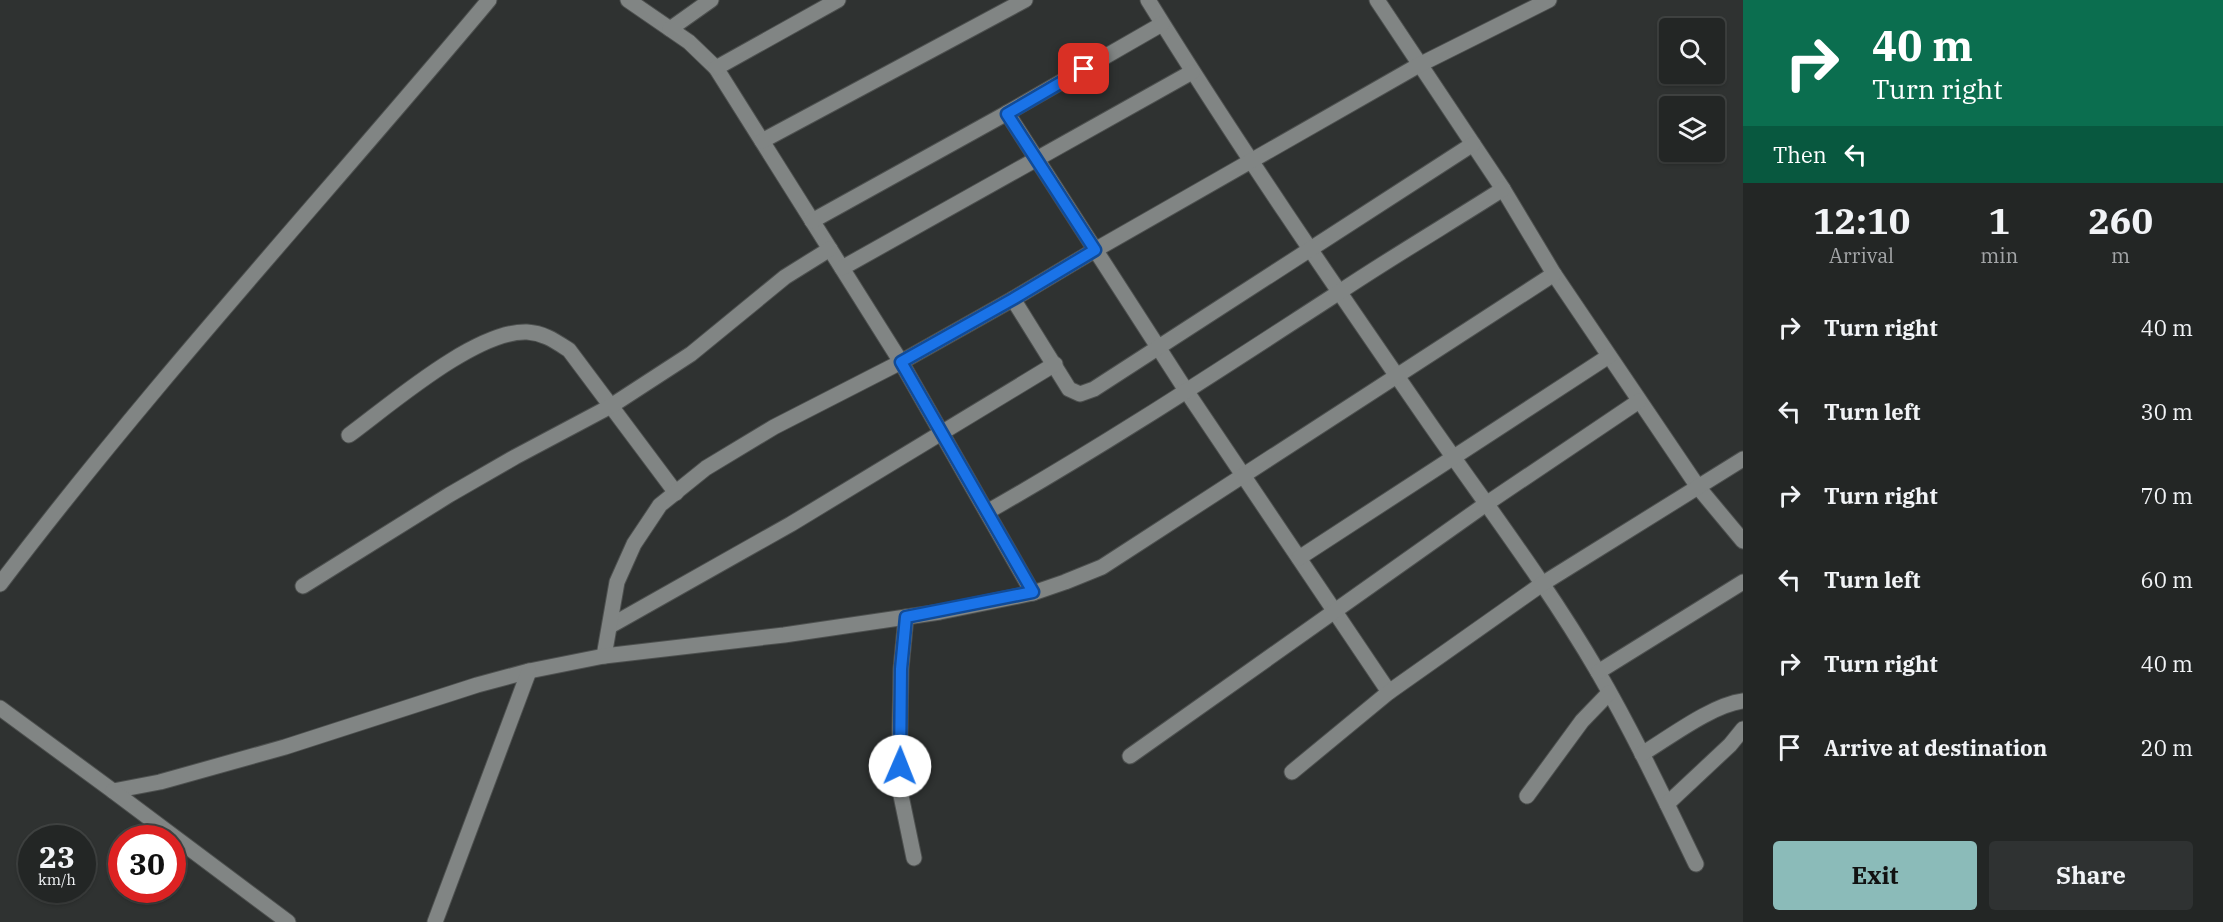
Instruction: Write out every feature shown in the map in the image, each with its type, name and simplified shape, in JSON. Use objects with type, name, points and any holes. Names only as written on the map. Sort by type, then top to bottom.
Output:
[{"type":"street","points":[[0,584],[60,506],[269,256],[489,0]]},
{"type":"street","points":[[628,0],[689,42],[716,69],[901,362],[1033,592]]},
{"type":"street","points":[[670,29],[711,0]]},
{"type":"street","points":[[716,69],[838,0]]},
{"type":"street","points":[[762,141],[1025,0]]},
{"type":"street","points":[[1148,0],[1192,72],[1397,377],[1542,584],[1598,672],[1642,753],[1696,864]]},
{"type":"street","points":[[1377,0],[1503,189],[1554,274],[1609,356],[1698,487],[1743,541]]},
{"type":"street","points":[[604,656],[617,582],[634,544],[660,505],[706,468],[774,427],[901,362],[1013,299],[1419,65],[1549,0]]},
{"type":"street","points":[[812,221],[1007,114],[1162,24]]},
{"type":"street","points":[[842,268],[1192,72]]},
{"type":"street","points":[[1007,114],[1187,392],[1389,692]]},
{"type":"street","points":[[1013,299],[1055,363],[1069,389],[1080,394],[1094,389],[1473,144]]},
{"type":"street","points":[[987,512],[1072,464],[1503,189]]},
{"type":"street","points":[[303,586],[449,495],[611,406],[691,354],[785,277],[830,249]]},
{"type":"street","points":[[113,791],[160,783],[285,747],[477,685],[529,671],[604,656],[784,635],[906,617],[1033,592],[1065,582],[1102,567],[1554,274]]},
{"type":"street","points":[[349,435],[457,356],[495,338],[526,332],[548,336],[569,350],[676,493]]},
{"type":"street","points":[[1299,558],[1609,356]]},
{"type":"street","points":[[610,626],[791,524],[1055,363]]},
{"type":"street","points":[[1130,756],[1486,504],[1640,401]]},
{"type":"street","points":[[1292,772],[1389,692],[1542,584],[1743,459]]},
{"type":"street","points":[[1598,672],[1743,582]]},
{"type":"street","points":[[906,617],[901,669],[899,786],[914,858]]},
{"type":"street","points":[[435,922],[529,671]]},
{"type":"street","points":[[1527,796],[1582,721],[1609,693]]},
{"type":"street","points":[[1642,753],[1730,702],[1743,701]]},
{"type":"street","points":[[0,708],[199,853],[288,922]]},
{"type":"street","points":[[1667,804],[1730,746],[1743,729]]},
{"type":"route","points":[[900,766],[901,669],[906,617],[1033,592],[901,362],[1095,250],[1007,114],[1084,69]]}]
